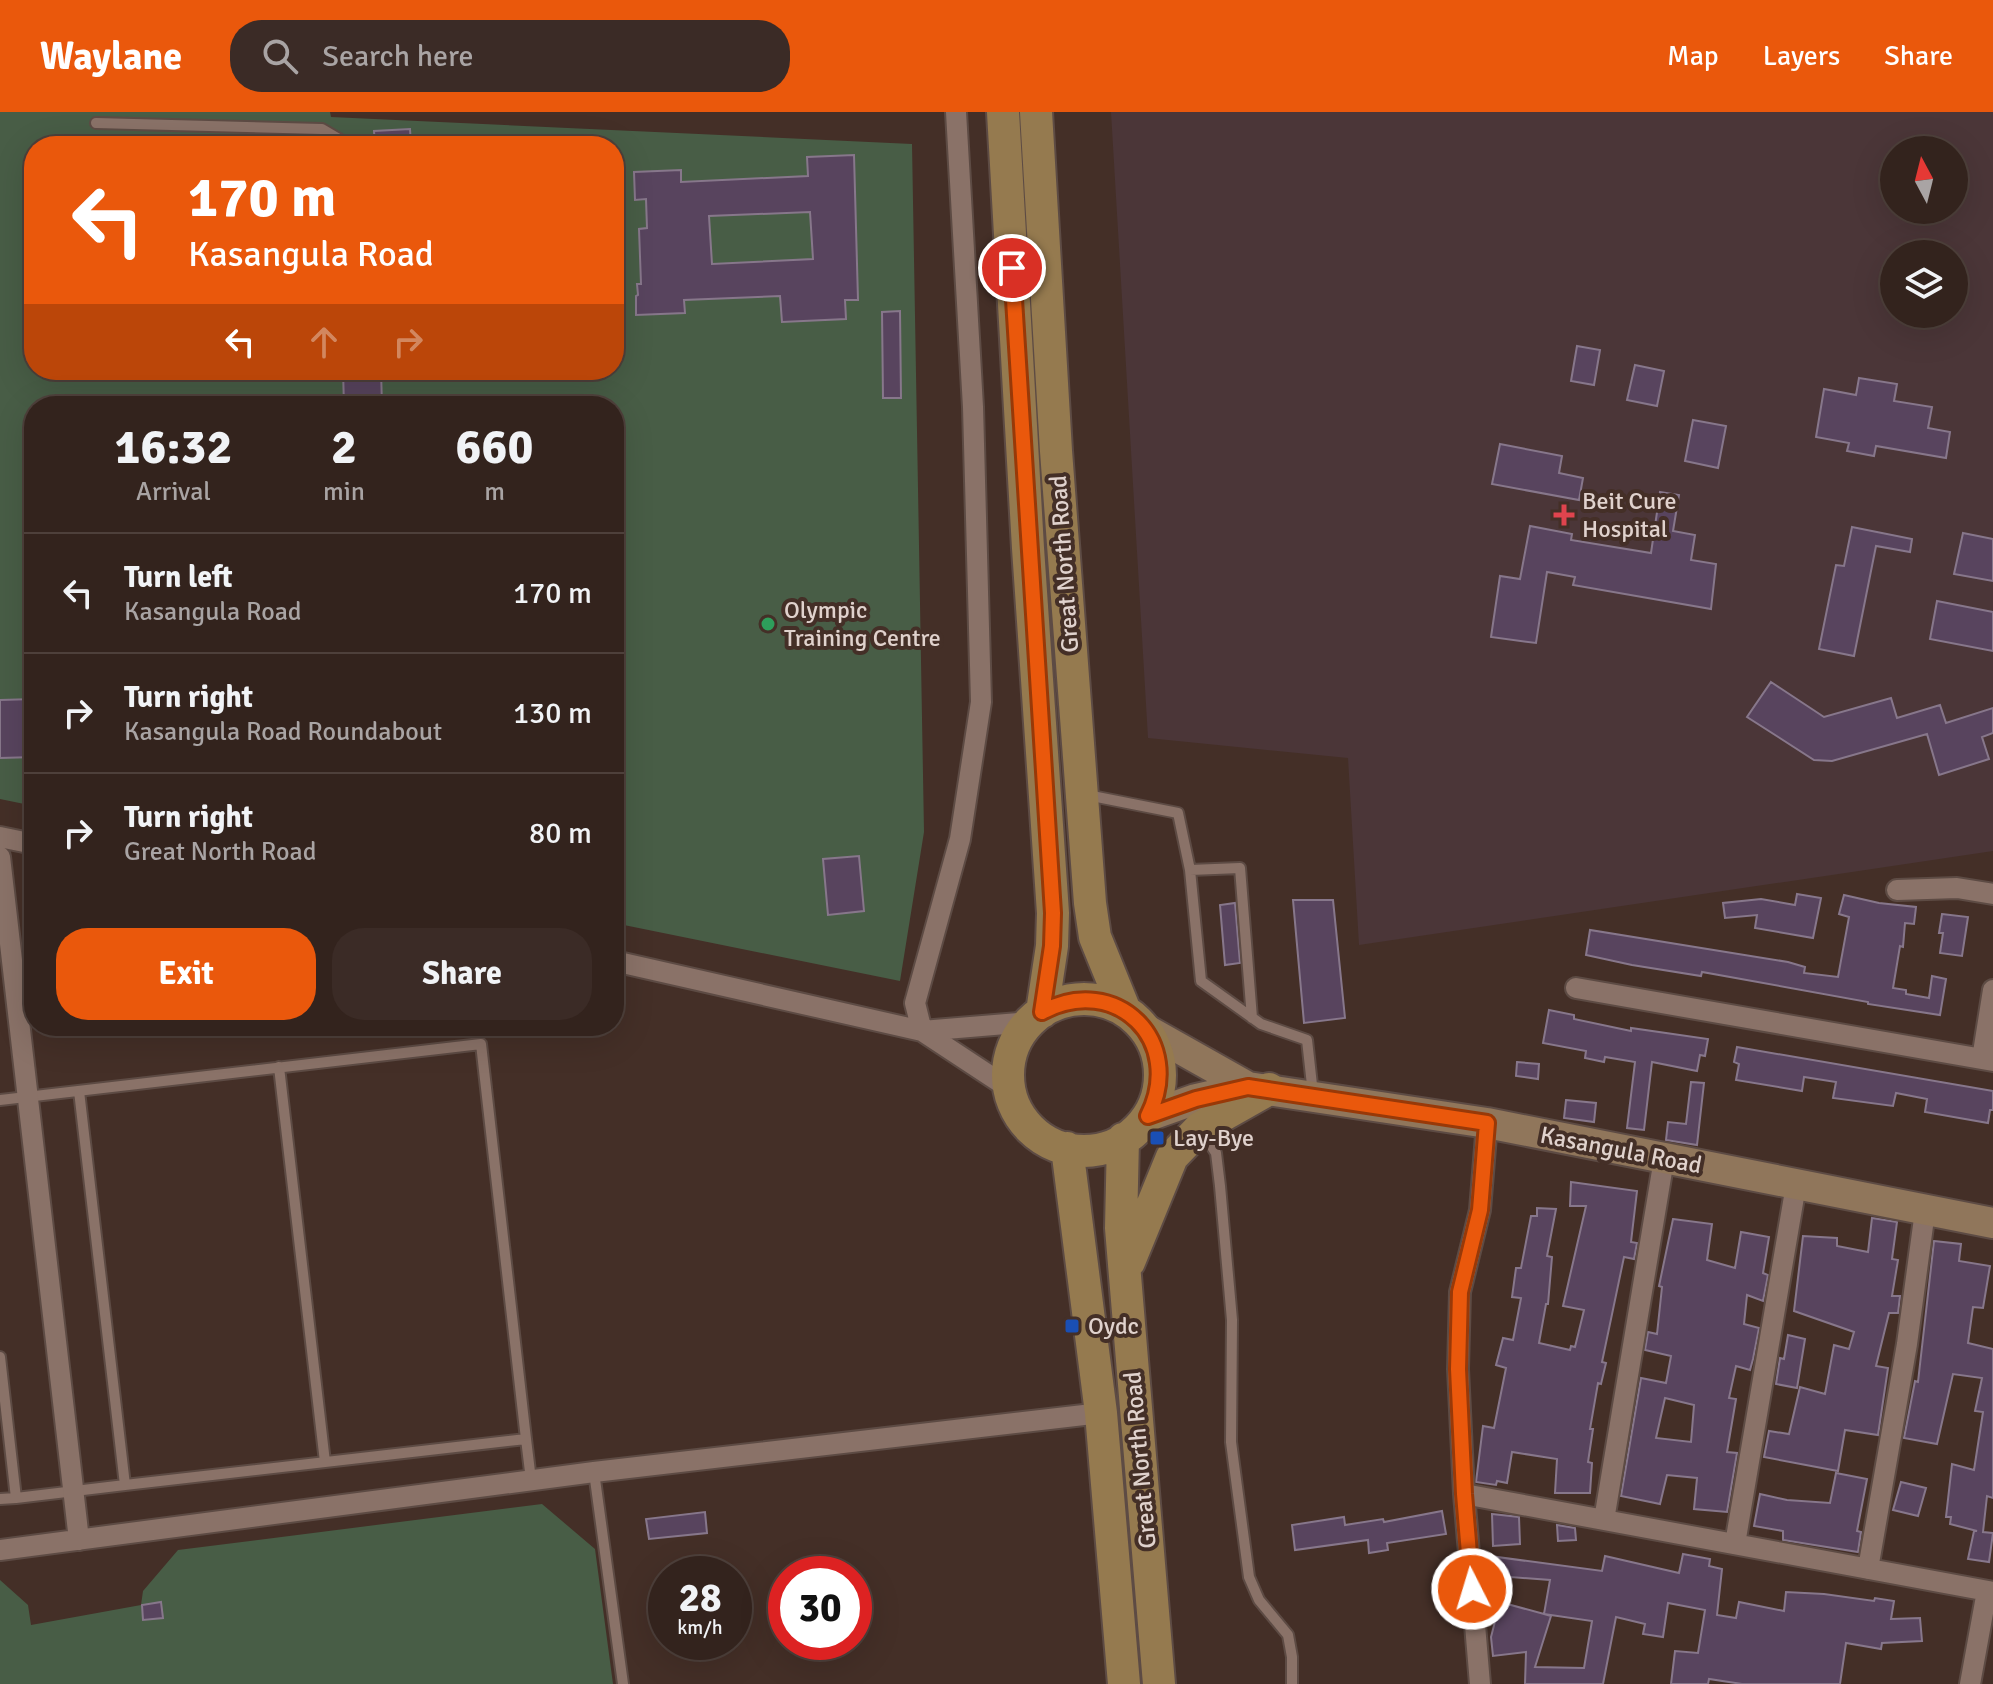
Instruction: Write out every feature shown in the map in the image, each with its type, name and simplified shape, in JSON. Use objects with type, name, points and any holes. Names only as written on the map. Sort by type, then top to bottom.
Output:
[{"type":"main road","name":"Great North Road","points":[[1003,112],[1053,913],[1052,946],[1036,1017]]},
{"type":"main road","name":"Great North Road","points":[[1036,112],[1056,451],[1090,903],[1095,937],[1135,1020]]},
{"type":"main road","points":[[1083,999],[1112,1004],[1135,1020],[1153,1041],[1160,1066],[1159,1089],[1148,1116],[1123,1139],[1096,1149],[1067,1148],[1040,1136],[1029,1127],[1014,1103],[1008,1074],[1014,1046],[1036,1017],[1054,1005],[1083,999]]},
{"type":"main road","name":"Kasangula Road","points":[[1135,1020],[1259,1088]]},
{"type":"main road","points":[[1124,1274],[1172,1157],[1200,1128],[1259,1088]]},
{"type":"main road","name":"Kasangula Road","points":[[1148,1116],[1196,1099],[1259,1088],[1487,1123],[1993,1223]]},
{"type":"main road","name":"Great North Road","points":[[1123,1139],[1121,1228],[1124,1274],[1159,1684]]},
{"type":"main road","name":"Great North Road","points":[[1067,1148],[1101,1413],[1124,1684]]},
{"type":"street","points":[[956,112],[973,407],[981,702],[960,839],[915,1003],[922,1031],[1010,1089]]},
{"type":"street","points":[[0,837],[24,842]]},
{"type":"street","points":[[0,857],[79,1540]]},
{"type":"street","points":[[1897,890],[1957,888],[1993,894]]},
{"type":"street","points":[[624,963],[922,1031],[1036,1017]]},
{"type":"street","points":[[1576,988],[1987,1060],[1993,990]]},
{"type":"street","points":[[1480,1684],[1464,1494],[1458,1369],[1460,1292],[1480,1210],[1487,1123]]},
{"type":"street","points":[[1604,1520],[1664,1159]]},
{"type":"street","points":[[1735,1544],[1796,1185]]},
{"type":"street","points":[[1868,1569],[1907,1344],[1925,1211]]},
{"type":"street","points":[[0,1550],[594,1472],[1101,1413]]},
{"type":"street","points":[[1464,1494],[1990,1591],[1970,1684]]},
{"type":"lane","points":[[96,123],[322,129],[334,136]]},
{"type":"lane","points":[[1081,794],[1178,813],[1190,870],[1201,981],[1261,1024],[1307,1040],[1313,1096]]},
{"type":"lane","points":[[1190,870],[1240,868],[1252,1018]]},
{"type":"lane","points":[[0,1100],[481,1044],[531,1480]]},
{"type":"lane","points":[[279,1067],[325,1462]]},
{"type":"lane","points":[[79,1091],[125,1485]]},
{"type":"lane","points":[[1200,1128],[1216,1153],[1220,1186],[1232,1320],[1231,1442],[1249,1577],[1259,1600],[1288,1635],[1292,1684]]},
{"type":"lane","points":[[0,1357],[16,1498]]},
{"type":"lane","points":[[0,1499],[526,1439]]},
{"type":"lane","points":[[594,1472],[623,1684]]},
{"type":"shaded area","name":"Beit Cure Hospital","points":[[1111,112],[1993,112],[1993,851],[1359,945],[1348,758],[1148,738]]},
{"type":"green space","name":"Olympic Training Centre","points":[[0,112],[330,112],[331,117],[912,144],[924,832],[900,981],[624,925],[624,396],[24,396],[24,804],[0,799]]},
{"type":"green space","points":[[542,1504],[595,1549],[613,1684],[0,1684],[0,1580],[28,1605],[31,1625],[141,1605],[143,1591],[178,1550]]},
{"type":"building","points":[[410,129],[410,136],[374,136],[374,131]]},
{"type":"building","points":[[854,155],[858,300],[845,300],[846,319],[782,322],[780,296],[684,300],[685,313],[636,315],[637,284],[641,284],[639,229],[647,228],[646,199],[635,200],[634,172],[681,170],[681,182],[808,176],[807,157]],"holes":[[[810,212],[813,259],[712,264],[709,216]]]},
{"type":"building","points":[[900,311],[901,398],[883,398],[882,312]]},
{"type":"building","points":[[1577,346],[1600,350],[1594,385],[1571,381]]},
{"type":"building","points":[[1635,365],[1664,371],[1657,406],[1627,400]]},
{"type":"building","points":[[1859,378],[1897,384],[1894,401],[1932,407],[1928,428],[1950,432],[1946,458],[1876,446],[1874,456],[1847,451],[1849,443],[1816,437],[1824,389],[1856,395]]},
{"type":"building","points":[[343,380],[381,380],[382,396],[344,396]]},
{"type":"building","points":[[1693,420],[1726,426],[1718,468],[1685,461]]},
{"type":"building","points":[[1500,444],[1562,456],[1559,473],[1583,478],[1579,500],[1492,484]]},
{"type":"building","points":[[1660,492],[1679,495],[1673,531],[1695,535],[1691,560],[1716,564],[1711,609],[1573,585],[1575,577],[1547,572],[1536,643],[1491,637],[1500,576],[1520,579],[1530,526],[1572,534],[1571,540],[1651,553]]},
{"type":"building","points":[[1852,527],[1912,539],[1910,552],[1876,546],[1854,656],[1819,649],[1836,565],[1844,566]]},
{"type":"building","points":[[1963,533],[1993,539],[1993,581],[1954,574]]},
{"type":"building","points":[[1937,601],[1993,612],[1993,651],[1930,639]]},
{"type":"building","points":[[1771,682],[1824,717],[1891,698],[1897,718],[1940,705],[1946,723],[1993,708],[1993,733],[1982,737],[1989,759],[1939,775],[1927,734],[1832,761],[1814,760],[1747,717]]},
{"type":"building","points":[[24,699],[24,757],[0,758],[0,700]]},
{"type":"building","points":[[859,856],[864,911],[828,915],[823,859]]},
{"type":"building","points":[[1797,894],[1821,898],[1813,938],[1755,928],[1757,915],[1725,918],[1723,903],[1761,899],[1795,905]]},
{"type":"building","points":[[1844,895],[1916,907],[1914,924],[1905,923],[1893,988],[1929,998],[1932,976],[1946,979],[1940,1015],[1702,972],[1701,976],[1586,955],[1590,930],[1788,962],[1805,967],[1804,973],[1838,977],[1849,917],[1839,914]]},
{"type":"building","points":[[1293,900],[1333,900],[1345,1018],[1304,1023]]},
{"type":"building","points":[[1235,903],[1240,963],[1225,965],[1220,905]]},
{"type":"building","points":[[1942,914],[1968,917],[1962,956],[1940,953]]},
{"type":"building","points":[[1549,1010],[1574,1015],[1574,1019],[1631,1031],[1631,1028],[1708,1039],[1705,1056],[1700,1055],[1697,1071],[1652,1062],[1644,1130],[1627,1128],[1635,1062],[1605,1057],[1604,1062],[1585,1058],[1586,1051],[1543,1043]]},
{"type":"building","points":[[1737,1047],[1993,1091],[1993,1110],[1990,1110],[1988,1123],[1925,1112],[1927,1099],[1896,1093],[1893,1106],[1833,1098],[1836,1082],[1804,1077],[1802,1091],[1736,1080],[1739,1064],[1734,1062]]},
{"type":"building","points":[[1517,1062],[1539,1064],[1538,1079],[1516,1076]]},
{"type":"building","points":[[1691,1082],[1704,1083],[1697,1145],[1666,1140],[1668,1122],[1686,1124]]},
{"type":"building","points":[[1566,1100],[1596,1103],[1594,1122],[1564,1118]]},
{"type":"building","points":[[1571,1182],[1637,1191],[1631,1242],[1637,1243],[1634,1259],[1624,1257],[1602,1362],[1606,1363],[1601,1384],[1598,1383],[1590,1429],[1593,1429],[1588,1462],[1592,1463],[1590,1493],[1555,1493],[1557,1459],[1512,1452],[1507,1483],[1476,1482],[1483,1426],[1494,1428],[1506,1368],[1496,1365],[1503,1338],[1513,1340],[1521,1298],[1512,1297],[1516,1268],[1521,1268],[1531,1216],[1537,1216],[1537,1208],[1556,1209],[1547,1256],[1552,1257],[1548,1304],[1539,1343],[1570,1350],[1571,1346],[1575,1347],[1584,1310],[1563,1306],[1586,1206],[1570,1206]]},
{"type":"building","points":[[1872,1218],[1897,1222],[1892,1259],[1898,1260],[1892,1296],[1900,1296],[1898,1313],[1889,1313],[1876,1366],[1888,1368],[1878,1435],[1845,1430],[1838,1471],[1764,1457],[1769,1431],[1789,1434],[1800,1387],[1825,1394],[1834,1345],[1849,1349],[1854,1332],[1794,1311],[1803,1236],[1837,1238],[1837,1246],[1868,1252]]},
{"type":"building","points":[[1673,1219],[1712,1224],[1707,1260],[1735,1268],[1741,1232],[1769,1237],[1763,1273],[1768,1275],[1763,1301],[1747,1295],[1744,1324],[1759,1328],[1753,1359],[1750,1370],[1736,1366],[1729,1398],[1736,1399],[1727,1452],[1737,1453],[1727,1512],[1694,1509],[1697,1478],[1667,1475],[1660,1504],[1621,1496],[1641,1378],[1666,1383],[1671,1356],[1645,1350],[1648,1332],[1657,1334],[1662,1287],[1659,1286]],"holes":[[[1665,1398],[1694,1405],[1691,1442],[1656,1438]]]},
{"type":"building","points":[[1934,1241],[1961,1244],[1959,1261],[1990,1266],[1983,1308],[1973,1307],[1968,1343],[1993,1349],[1993,1498],[1987,1496],[1983,1532],[1993,1533],[1989,1562],[1968,1559],[1974,1531],[1977,1531],[1950,1524],[1951,1517],[1946,1517],[1952,1464],[1974,1470],[1983,1412],[1975,1411],[1982,1378],[1953,1374],[1937,1444],[1904,1438],[1915,1381],[1918,1382]]},
{"type":"building","points":[[1788,1335],[1805,1339],[1797,1388],[1776,1384]]},
{"type":"building","points":[[1836,1473],[1867,1479],[1857,1531],[1861,1532],[1858,1552],[1783,1540],[1783,1531],[1754,1526],[1760,1494],[1787,1500],[1830,1503]]},
{"type":"building","points":[[1901,1482],[1926,1488],[1918,1516],[1893,1510]]},
{"type":"building","points":[[1442,1511],[1446,1534],[1387,1543],[1388,1550],[1369,1553],[1368,1540],[1295,1550],[1292,1525],[1344,1517],[1345,1525],[1383,1519],[1384,1522]]},
{"type":"building","points":[[705,1512],[707,1533],[649,1539],[646,1519]]},
{"type":"building","points":[[1492,1514],[1519,1517],[1520,1544],[1493,1546]]},
{"type":"building","points":[[1557,1525],[1575,1528],[1576,1540],[1558,1541]]},
{"type":"building","points":[[1683,1554],[1710,1559],[1709,1566],[1722,1569],[1717,1615],[1736,1618],[1739,1602],[1784,1611],[1786,1592],[1894,1601],[1891,1619],[1920,1618],[1922,1641],[1882,1643],[1881,1649],[1846,1643],[1840,1684],[1742,1684],[1709,1679],[1708,1684],[1671,1684],[1675,1651],[1698,1653],[1705,1610],[1668,1603],[1663,1637],[1643,1634],[1645,1624],[1616,1617],[1603,1684],[1525,1684],[1526,1652],[1493,1656],[1491,1637],[1500,1602],[1544,1614],[1550,1580],[1511,1577],[1511,1586],[1496,1585],[1497,1574],[1484,1573],[1482,1555],[1602,1571],[1605,1556],[1679,1573]],"holes":[[[1544,1614],[1592,1621],[1584,1668],[1535,1667],[1551,1616]]]},
{"type":"building","points":[[161,1602],[163,1618],[143,1620],[142,1605]]},
{"type":"place","name":"Beit Cure Hospital","points":[[1564,515]]},
{"type":"place","name":"Olympic Training Centre","points":[[768,624]]},
{"type":"place","name":"Lay-Bye","points":[[1157,1138]]},
{"type":"place","name":"Oydc","points":[[1072,1326]]},
{"type":"route","points":[[1012,268],[1053,913],[1052,946],[1042,1012],[1068,1001],[1097,1000],[1112,1004],[1136,1019],[1153,1041],[1160,1066],[1159,1089],[1148,1116],[1196,1099],[1248,1087],[1487,1123],[1480,1210],[1460,1292],[1458,1369],[1472,1589]]}]
